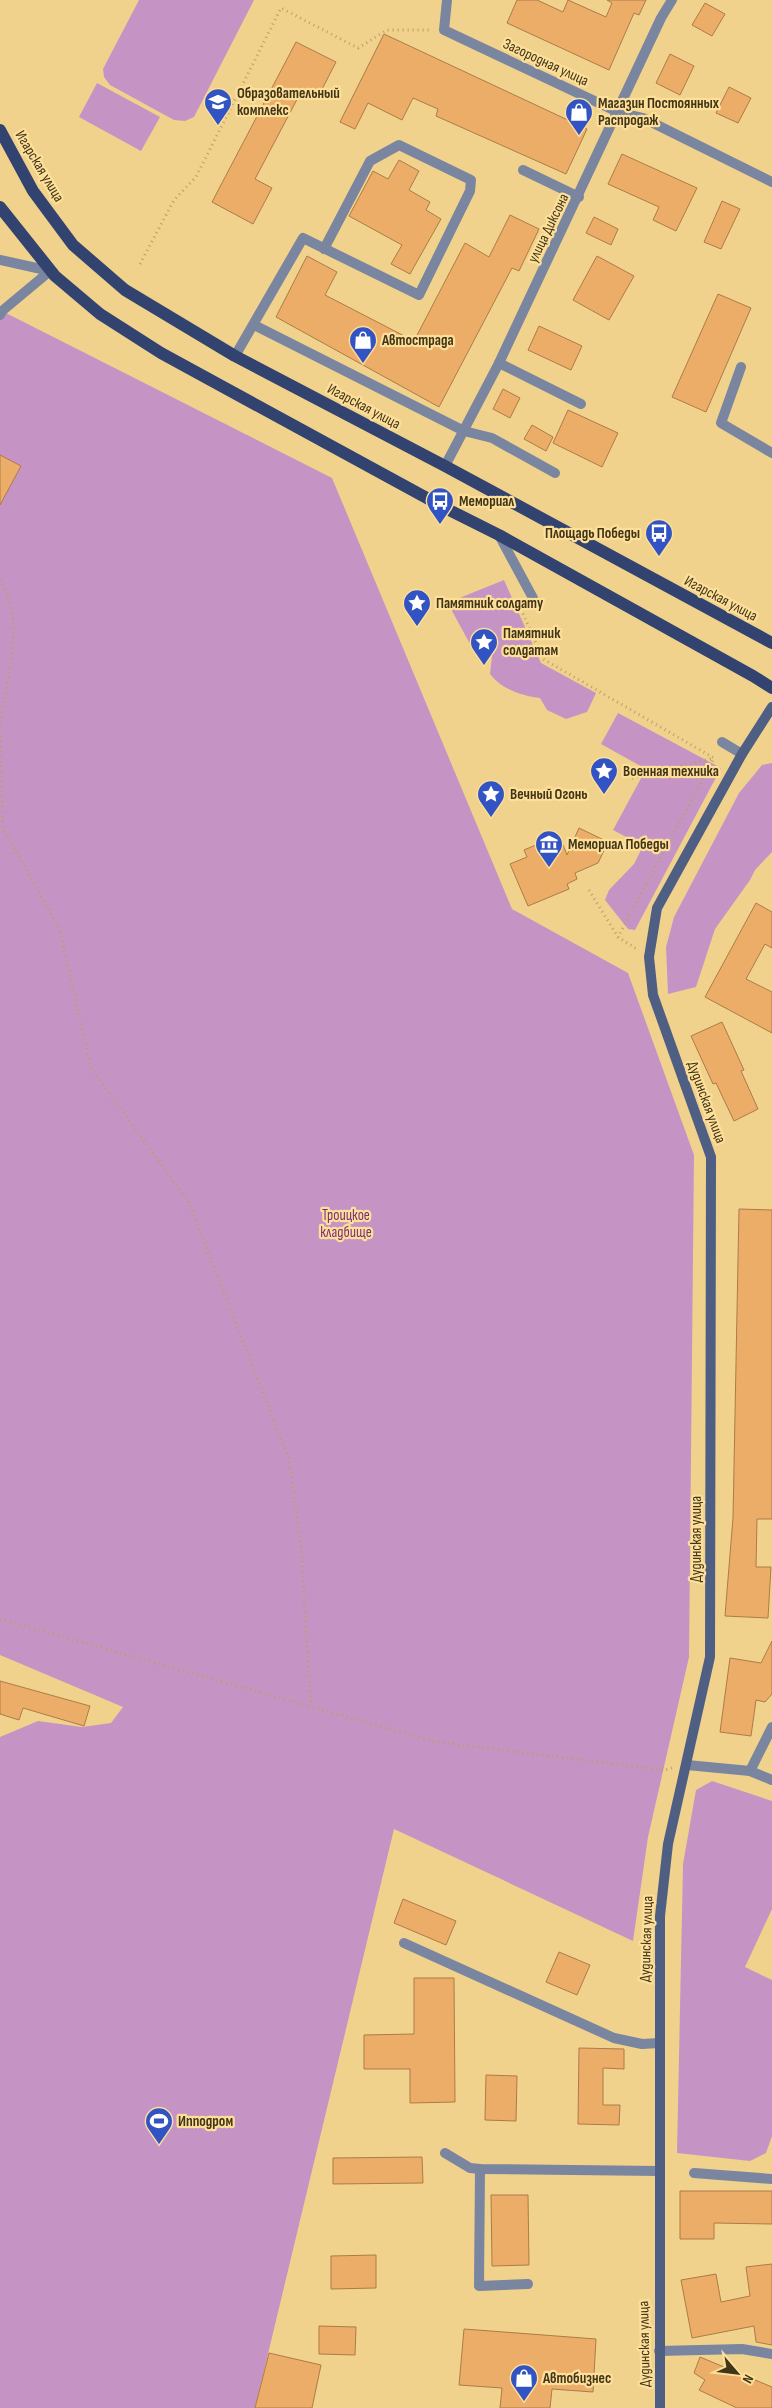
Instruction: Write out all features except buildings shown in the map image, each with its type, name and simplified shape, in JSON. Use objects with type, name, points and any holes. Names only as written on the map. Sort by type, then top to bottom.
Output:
[{"type":"main road","name":"Игарская улица","points":[[0,130],[33,191],[73,245],[125,290],[235,356],[445,466],[772,643]]},
{"type":"main road","points":[[0,207],[50,271],[100,314],[161,353],[438,504],[499,535],[772,688]]},
{"type":"street","points":[[444,30],[447,0]]},
{"type":"street","name":"улица Диксона","points":[[445,466],[499,363],[579,197],[661,18],[672,0]]},
{"type":"street","name":"Загородная улица","points":[[444,30],[618,112],[643,118],[772,182]]},
{"type":"street","points":[[235,356],[303,238],[324,249],[419,295],[470,191],[471,180],[399,145],[370,161],[324,249]]},
{"type":"street","points":[[523,170],[579,197]]},
{"type":"street","points":[[0,260],[50,271]]},
{"type":"street","points":[[0,316],[2,311],[50,271]]},
{"type":"street","points":[[254,325],[464,431],[492,438],[555,473]]},
{"type":"street","points":[[499,363],[582,404]]},
{"type":"street","points":[[741,367],[721,423],[772,453]]},
{"type":"street","points":[[499,535],[533,598]]},
{"type":"street","name":"Дудинская улица","points":[[660,2408],[660,1916],[668,1844],[688,1765],[710,1656],[711,1157],[653,995],[649,957],[657,908],[742,754],[772,707]]},
{"type":"street","points":[[722,742],[742,754]]},
{"type":"street","points":[[750,1771],[772,1727]]},
{"type":"street","points":[[688,1765],[750,1771],[772,1780]]},
{"type":"street","points":[[404,1943],[614,2038],[642,2044],[659,2043]]},
{"type":"street","points":[[445,2153],[470,2168],[480,2170],[659,2171]]},
{"type":"street","points":[[480,2170],[479,2286],[528,2284]]},
{"type":"street","points":[[694,2173],[772,2179]]},
{"type":"street","points":[[659,2351],[742,2349],[772,2354]]},
{"type":"path","points":[[140,264],[174,200],[196,177],[281,8],[358,48],[387,30],[444,30]]},
{"type":"path","points":[[0,580],[8,592],[14,631],[0,726],[3,828],[59,928],[91,1068],[188,1200],[289,1459],[301,1547],[311,1706]]},
{"type":"path","points":[[513,591],[543,659],[714,758]]},
{"type":"path","points":[[632,778],[714,758]]},
{"type":"path","points":[[618,936],[714,758]]},
{"type":"path","points":[[590,890],[618,936],[649,957]]},
{"type":"path","points":[[0,1619],[436,1742],[665,1770],[688,1765]]},
{"type":"green space","points":[[139,0],[254,0],[194,117],[185,121],[174,120],[110,85],[104,77],[103,69]]},
{"type":"green space","points":[[97,83],[160,117],[141,151],[79,117]]},
{"type":"green space","name":"Троицкое кладбище","points":[[0,310],[332,478],[512,909],[628,973],[694,1155],[689,1657],[648,1837],[633,1941],[394,1829],[255,2408],[0,2408],[0,1737],[38,1721],[82,1727],[111,1723],[123,1707],[0,1655]]},
{"type":"green space","points":[[504,580],[541,663],[596,693],[587,712],[566,719],[547,710],[540,698],[526,696],[506,688],[490,674],[492,656],[470,644],[452,611],[457,599]]},
{"type":"green space","points":[[618,713],[721,768],[635,930],[628,929],[605,900],[609,890],[634,864],[643,846],[613,830],[646,769],[601,744]]},
{"type":"green space","points":[[772,763],[772,852],[755,870],[715,929],[696,987],[668,994],[666,947],[674,917],[739,793],[762,765]]},
{"type":"green space","points":[[712,1781],[772,1801],[772,1909],[745,1967],[772,1980],[772,2136],[766,2153],[750,2161],[677,2153],[683,1864],[696,1790]]},
{"type":"place","name":"Образовательный комплекс","points":[[218,126]]},
{"type":"place","name":"Магазин Постоянных Распродаж","points":[[579,136]]},
{"type":"place","name":"Автострада","points":[[363,364]]},
{"type":"place","name":"Мемориал","points":[[440,525]]},
{"type":"place","name":"Площадь Победы","points":[[659,557]]},
{"type":"place","name":"Памятник солдату","points":[[417,627]]},
{"type":"place","name":"Памятник солдатам","points":[[484,666]]},
{"type":"place","name":"Военная техника","points":[[604,795]]},
{"type":"place","name":"Вечный Огонь","points":[[491,818]]},
{"type":"place","name":"Мемориал Победы","points":[[549,868]]},
{"type":"place","name":"Ипподром","points":[[159,2145]]},
{"type":"place","name":"Автобизнес","points":[[524,2402]]}]
